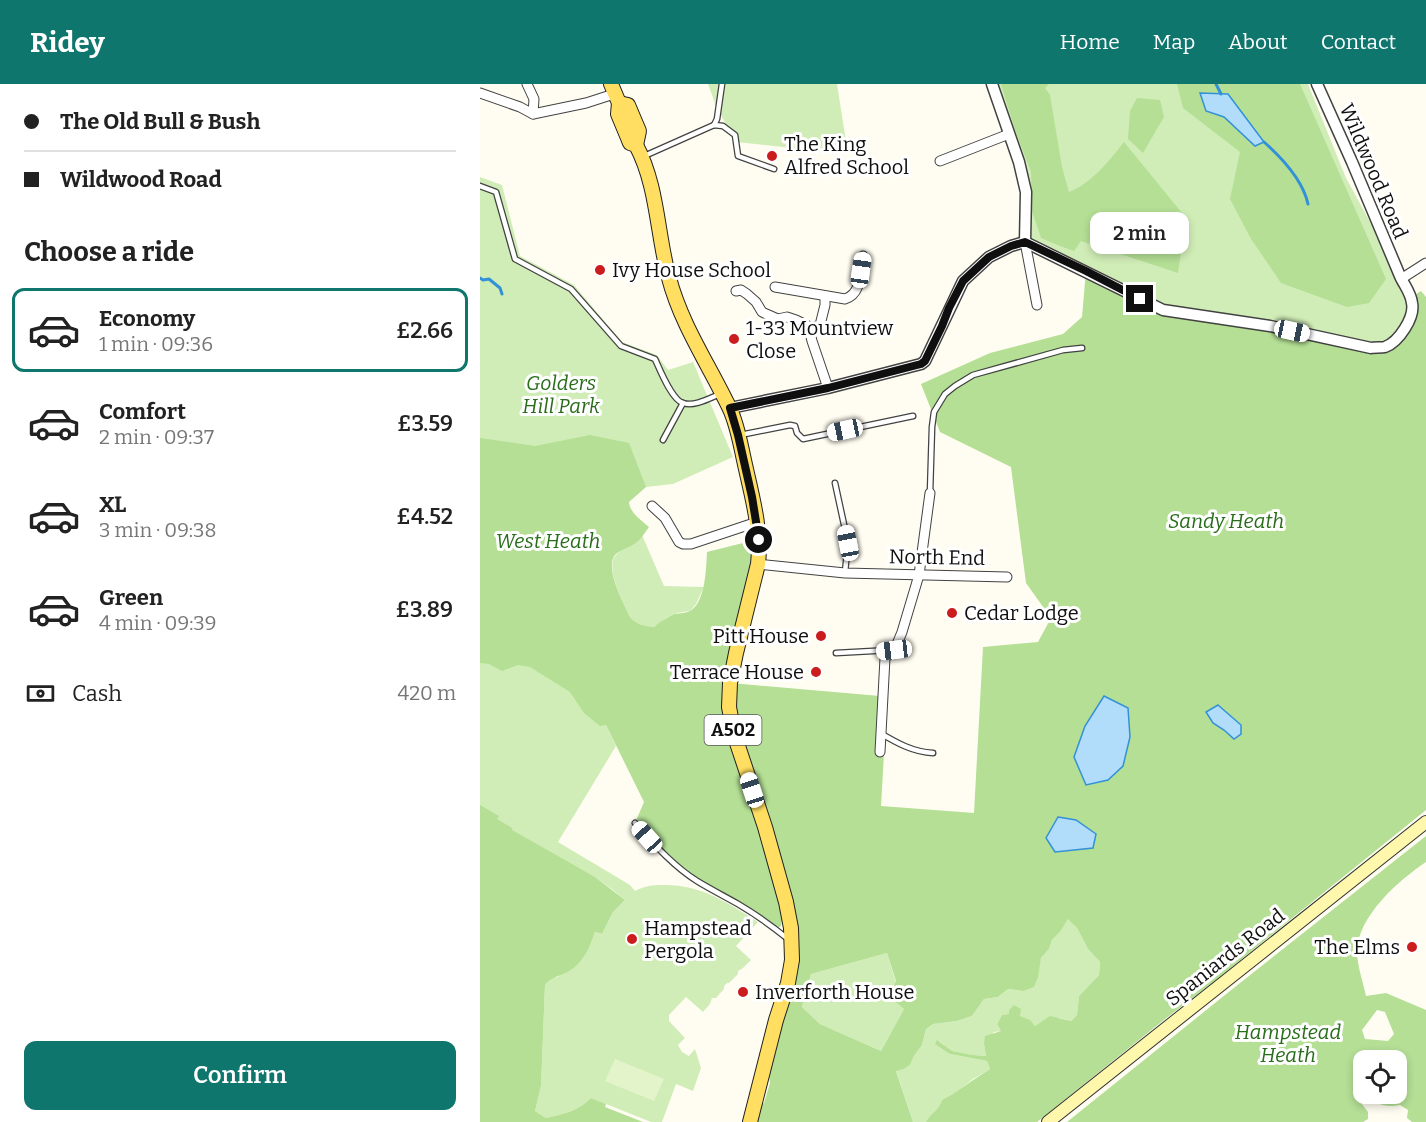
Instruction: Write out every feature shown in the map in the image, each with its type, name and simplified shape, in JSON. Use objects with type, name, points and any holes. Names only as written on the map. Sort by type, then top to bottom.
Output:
[{"type":"main road","name":"A502","points":[[614,94],[618,114],[630,143],[639,151],[648,175],[669,278],[680,309],[731,412],[757,522],[760,549],[758,564],[736,653],[730,683],[729,707],[734,734],[765,827],[782,888],[789,941],[776,1020],[750,1122]]},
{"type":"main road","name":"Spaniards Road","points":[[1047,1122],[1426,822]]},
{"type":"street","points":[[527,84],[534,99],[533,114]]},
{"type":"street","points":[[992,84],[1019,162],[1026,192],[1025,242],[1037,305]]},
{"type":"street","name":"Wildwood Road","points":[[1025,242],[1163,310],[1275,327],[1371,348],[1385,347],[1402,333],[1410,319],[1413,304],[1317,84]]},
{"type":"street","points":[[480,93],[533,114],[586,103],[614,94]]},
{"type":"street","points":[[940,162],[1009,134]]},
{"type":"street","points":[[731,412],[921,364],[963,281],[989,257],[1025,242]]},
{"type":"street","points":[[775,287],[845,299],[852,297],[859,283],[863,256]]},
{"type":"street","points":[[1401,279],[1426,263]]},
{"type":"street","points":[[736,291],[741,290],[747,294],[762,312],[778,319],[787,317],[812,328],[820,325],[825,296]]},
{"type":"street","points":[[812,328],[812,341],[828,388]]},
{"type":"street","points":[[880,752],[885,658],[894,650],[902,632],[919,575],[930,493]]},
{"type":"street","points":[[652,506],[664,518],[679,542],[683,544],[691,544],[757,522]]},
{"type":"street","name":"North End","points":[[758,564],[845,573],[1007,577]]},
{"type":"lane","points":[[714,125],[722,84]]},
{"type":"lane","points":[[639,151],[714,125],[723,126],[735,135],[738,156],[774,169]]},
{"type":"lane","points":[[480,186],[496,192],[515,259],[570,289],[621,346],[655,360],[674,397],[683,403],[693,404],[722,394]]},
{"type":"lane","points":[[930,493],[934,412],[945,394],[973,375],[1063,350],[1082,348]]},
{"type":"lane","points":[[663,440],[683,403]]},
{"type":"lane","points":[[738,435],[790,424],[795,426],[797,433],[803,439],[914,416]]},
{"type":"lane","points":[[835,483],[848,543],[845,573]]},
{"type":"lane","points":[[836,654],[894,650]]},
{"type":"lane","points":[[880,733],[914,750],[933,753]]},
{"type":"lane","points":[[635,823],[660,850],[689,875],[765,921],[789,941]]},
{"type":"green space","points":[[708,84],[837,84],[848,154],[737,142],[717,109]]},
{"type":"green space","points":[[990,84],[1308,84],[1346,178],[1407,289],[1410,319],[1385,347],[1163,310],[1025,242],[1026,192]]},
{"type":"green space","points":[[1001,84],[1049,84],[1045,88],[1050,95],[1062,167],[1069,192],[1093,177],[1124,142],[1186,218],[1178,273],[1081,241],[1074,251],[1041,238],[1032,211],[1031,172]]},
{"type":"green space","points":[[1177,84],[1300,84],[1386,279],[1369,303],[1347,307],[1281,283],[1251,239],[1230,199],[1240,152],[1183,108]]},
{"type":"green space","points":[[1137,98],[1160,100],[1164,117],[1143,153],[1128,139],[1130,111]]},
{"type":"green space","name":"Golders Hill Park","points":[[480,177],[502,185],[520,256],[574,285],[622,342],[657,355],[668,370],[693,362],[733,457],[673,484],[646,487],[480,465]]},
{"type":"green space","name":"Sandy Heath","points":[[1086,271],[1163,310],[1385,347],[1402,333],[1410,298],[1421,291],[1426,297],[1426,810],[1037,1122],[926,1122],[942,1100],[990,1069],[987,1061],[950,1054],[935,1044],[937,1040],[952,1051],[986,1056],[985,1036],[1001,1031],[997,1024],[1002,1015],[1009,1014],[1009,1010],[1014,1005],[1021,1009],[1020,1016],[1030,1020],[1035,1026],[1050,1016],[1071,1021],[1077,1015],[1079,996],[1099,975],[1100,962],[1088,949],[1077,928],[1068,919],[1041,958],[1034,987],[1023,991],[1008,989],[998,997],[984,999],[972,1016],[957,1021],[933,1024],[926,1029],[922,1045],[910,1065],[896,1071],[913,1122],[757,1122],[770,1083],[769,1076],[785,1011],[788,983],[781,889],[778,902],[782,920],[778,928],[681,869],[635,823],[644,802],[606,725],[600,726],[584,713],[570,692],[530,667],[518,665],[502,671],[489,664],[480,663],[480,438],[535,446],[590,435],[629,443],[646,487],[629,502],[631,510],[649,527],[637,542],[616,554],[612,567],[616,585],[630,617],[641,625],[654,627],[669,616],[688,612],[695,606],[704,584],[707,552],[759,539],[731,683],[880,696],[884,753],[881,806],[974,813],[983,647],[1038,642],[1051,618],[1026,583],[1011,467],[940,432],[921,384],[990,353],[1063,334],[1082,317]],"holes":[[[887,953],[896,981],[890,997],[904,1009],[881,1051],[820,1024],[802,1007],[811,974]]]},
{"type":"green space","points":[[642,535],[664,586],[704,587],[690,611],[677,613],[654,627],[644,626],[630,617],[616,586],[612,568],[616,555],[636,542]]},
{"type":"green space","points":[[480,644],[556,671],[606,725],[616,746],[558,842],[630,885],[635,891],[655,885],[676,885],[701,891],[724,901],[758,922],[736,946],[751,960],[724,986],[716,998],[712,998],[703,1012],[686,997],[669,1015],[669,1021],[685,1038],[678,1045],[682,1052],[689,1056],[695,1049],[701,1068],[693,1091],[676,1084],[662,1122],[651,1122],[591,1098],[576,1109],[553,1117],[546,1118],[535,1111],[541,1086],[545,985],[551,978],[558,977],[591,943],[595,932],[602,934],[613,912],[625,900],[595,877],[480,817]]},
{"type":"green space","points":[[480,805],[499,816],[497,819],[512,830],[595,877],[625,900],[613,912],[602,934],[595,932],[578,964],[545,985],[541,1086],[535,1111],[546,1118],[553,1117],[576,1109],[591,1098],[606,1104],[605,1107],[643,1122],[480,1122]]},
{"type":"green space","name":"Hampstead Heath","points":[[1426,836],[1426,862],[1393,889],[1372,912],[1359,938],[1357,951],[1366,996],[1386,993],[1426,1010],[1426,1122],[1412,1122],[1407,1118],[1408,1110],[1400,1105],[1381,1104],[1407,1104],[1407,1050],[1353,1050],[1353,1104],[1362,1104],[1368,1112],[1368,1119],[1363,1122],[1067,1122]],"holes":[[[1377,1010],[1385,1012],[1394,1034],[1388,1041],[1365,1039],[1362,1030]]]},
{"type":"green space","points":[[1068,918],[1077,928],[1088,949],[1100,962],[1099,975],[1079,996],[1077,1015],[1071,1021],[1060,1018],[1035,1026],[1020,1016],[1002,1015],[997,1024],[1001,1031],[994,1032],[984,1044],[986,1056],[951,1051],[938,1040],[950,1054],[987,1061],[990,1069],[973,1079],[954,1095],[942,1100],[926,1122],[913,1122],[896,1070],[910,1065],[922,1045],[926,1029],[933,1024],[957,1021],[972,1016],[984,999],[998,997],[1008,989],[1023,991],[1039,966],[1041,958],[1049,949],[1052,940]]},
{"type":"green space","points":[[887,953],[904,1009],[881,1051],[820,1024],[802,1007],[811,974]]},
{"type":"green space","points":[[615,1059],[664,1079],[654,1101],[605,1081]]},
{"type":"water","points":[[1200,93],[1228,94],[1264,142],[1255,146],[1224,117],[1206,111]]},
{"type":"water","points":[[1104,696],[1128,708],[1130,737],[1123,766],[1108,780],[1086,785],[1074,757],[1085,726]]},
{"type":"water","points":[[1218,705],[1241,725],[1241,734],[1234,739],[1213,723],[1206,712]]},
{"type":"water","points":[[1058,817],[1076,820],[1096,834],[1093,848],[1055,852],[1046,838]]},
{"type":"waterway","points":[[1216,84],[1221,94]]},
{"type":"waterway","points":[[1264,142],[1291,170],[1302,187],[1308,204]]},
{"type":"waterway","points":[[480,278],[489,279],[500,288],[502,294]]},
{"type":"place","name":"The King Alfred School","points":[[772,156]]},
{"type":"place","name":"Ivy House School","points":[[600,270]]},
{"type":"place","name":"1-33 Mountview Close","points":[[734,339]]},
{"type":"place","name":"Cedar Lodge","points":[[952,613]]},
{"type":"place","name":"Pitt House","points":[[821,636]]},
{"type":"place","name":"Terrace House","points":[[816,672]]},
{"type":"place","name":"Hampstead Pergola","points":[[632,939]]},
{"type":"place","name":"The Elms","points":[[1412,947]]},
{"type":"place","name":"Inverforth House","points":[[743,992]]},
{"type":"route","points":[[759,540],[756,515],[730,408],[828,388],[921,364],[925,361],[963,281],[989,257],[1025,242],[1140,299]]},
{"type":"park label","name":"West Heath","points":[[548,541]]}]
